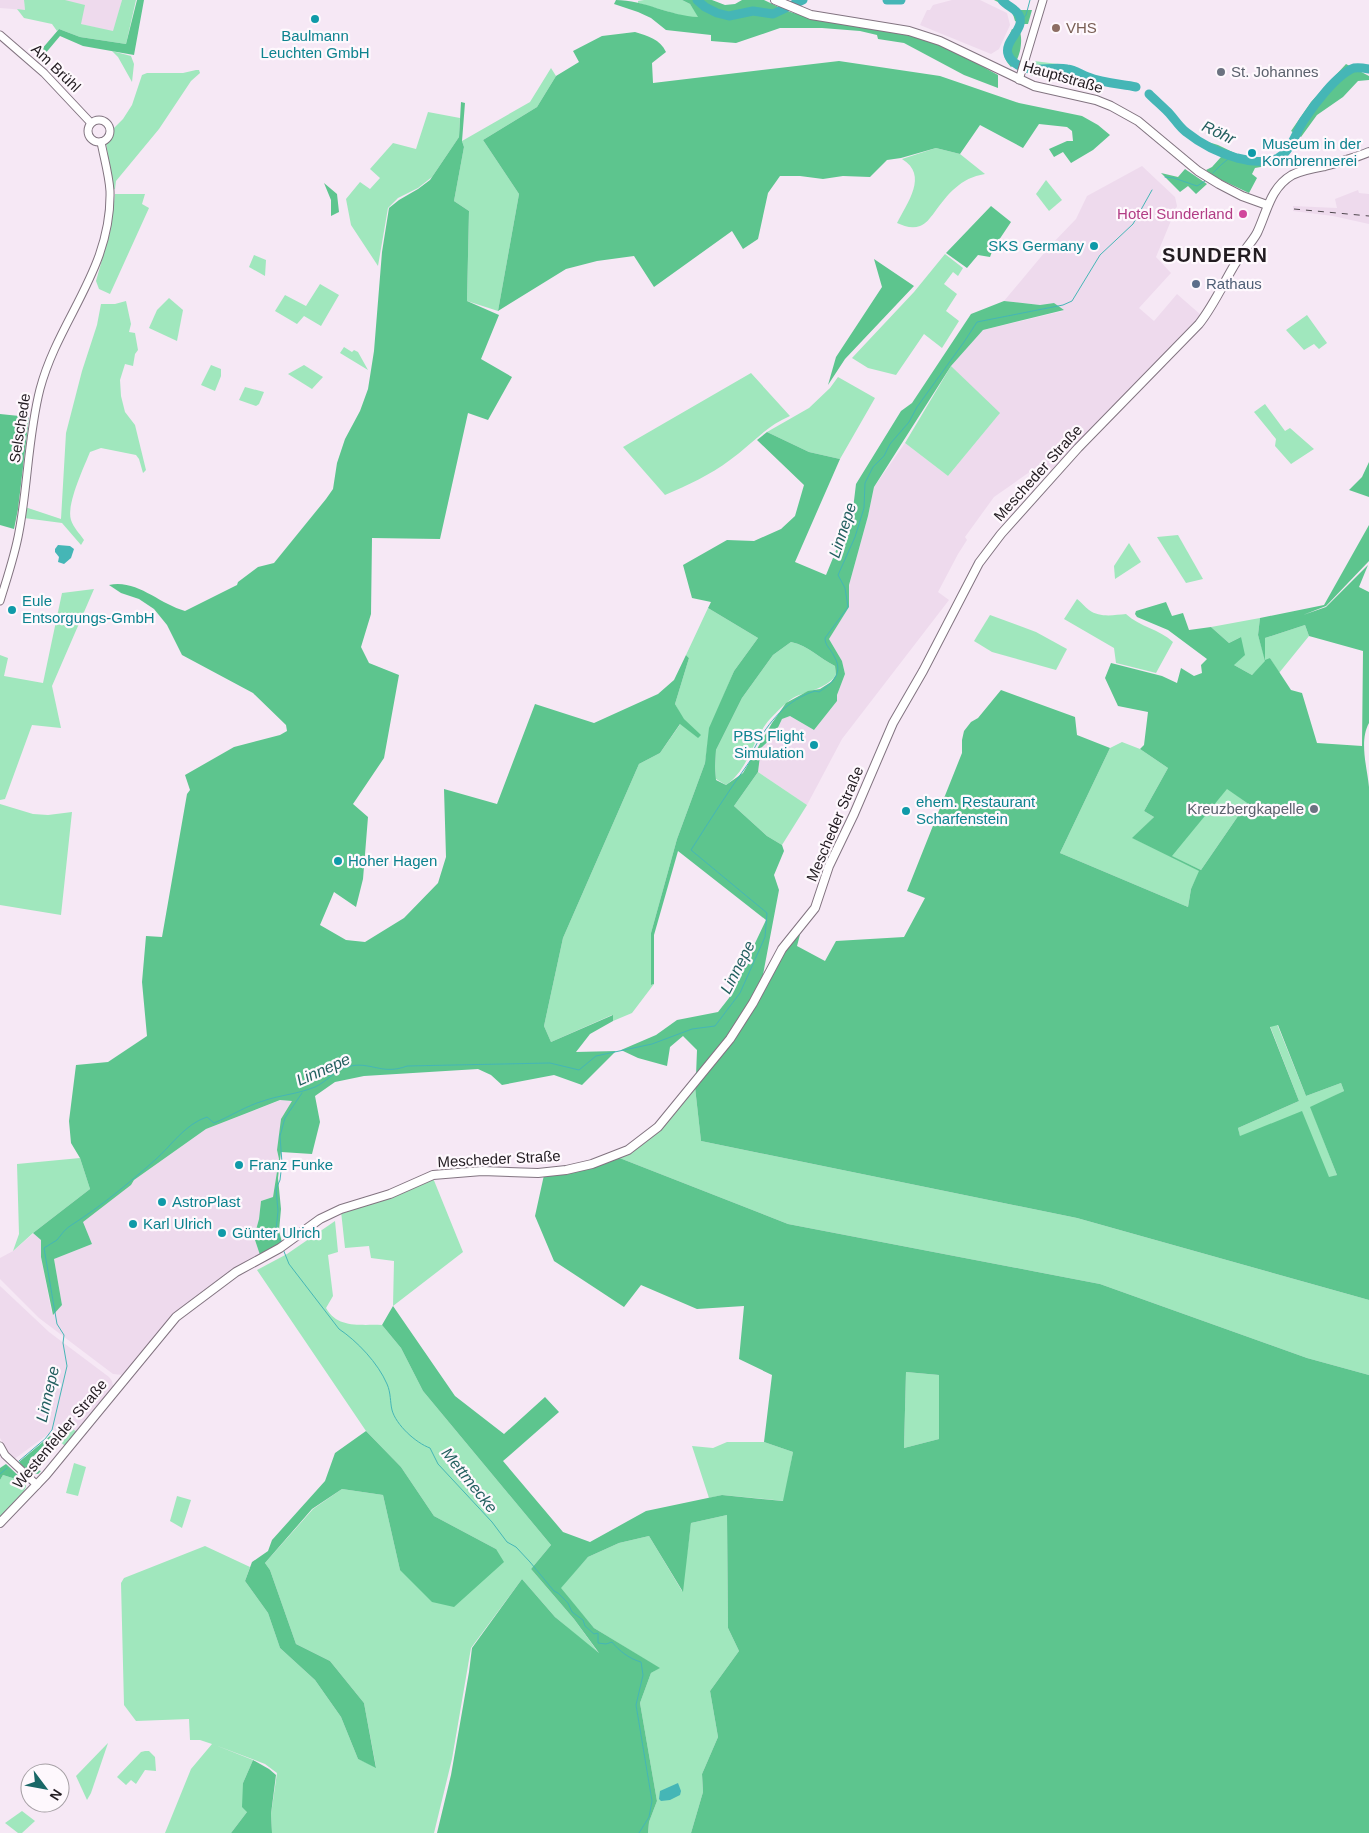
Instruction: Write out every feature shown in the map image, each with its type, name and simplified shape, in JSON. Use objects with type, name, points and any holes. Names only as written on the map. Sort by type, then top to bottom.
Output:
[{"type":"main road","name":"Hauptstraße","points":[[776,1],[800,11],[827,18],[917,34],[940,41],[1021,76],[1034,86],[1096,100],[1123,112],[1151,131],[1198,170],[1219,184],[1242,196],[1267,205]]},
{"type":"main road","name":"Mescheder Straße","points":[[120,1384],[184,1310],[236,1272],[282,1246],[332,1212],[380,1198],[427,1177],[446,1173],[472,1171],[538,1173],[572,1169],[618,1155],[640,1142],[658,1127],[738,1028],[754,1003],[782,948],[815,908],[829,866],[854,814],[893,723],[924,670],[979,562],[1001,534],[1078,448],[1208,313],[1239,256],[1259,228],[1267,205],[1278,187],[1295,174],[1369,152]]},
{"type":"main road","name":"Westenfelder Straße","points":[[0,1523],[37,1485],[120,1384]]},
{"type":"street","points":[[1021,76],[1043,0]]},
{"type":"street","name":"Am Brühl","points":[[0,35],[44,73],[91,123]]},
{"type":"street","points":[[98,120],[104,122],[108,126],[109,135],[101,142],[94,141],[89,137],[88,132],[91,123],[98,120]]},
{"type":"street","name":"Selschede","points":[[0,601],[20,532],[36,404],[55,348],[97,264],[106,234],[109,187],[101,142]]},
{"type":"street","points":[[0,1446],[5,1455],[37,1485]]},
{"type":"shaded area","points":[[0,0],[24,0],[25,10],[0,8]]},
{"type":"shaded area","points":[[65,0],[122,0],[114,32],[81,24]]},
{"type":"shaded area","points":[[952,0],[980,0],[1007,13],[1010,25],[999,49],[991,54],[920,25],[927,10],[930,10],[933,5]]},
{"type":"shaded area","points":[[1142,166],[1175,197],[1177,206],[1156,257],[1171,273],[1139,308],[1154,321],[1177,294],[1201,315],[1052,473],[1041,464],[994,497],[965,537],[967,540],[938,592],[949,600],[842,739],[807,805],[758,772],[761,748],[774,736],[782,719],[790,716],[814,730],[837,701],[837,695],[845,674],[842,661],[829,639],[849,607],[849,585],[874,487],[905,443],[948,476],[999,414],[951,366],[983,330],[1063,311],[1054,303],[1040,305],[1004,301],[1050,246],[1076,219],[1087,196]]},
{"type":"shaded area","points":[[1358,190],[1359,193],[1369,194],[1369,224],[1333,216],[1293,211],[1293,206],[1337,208],[1335,199]]},
{"type":"shaded area","points":[[281,1100],[293,1101],[277,1150],[279,1159],[273,1197],[261,1201],[254,1237],[260,1255],[231,1270],[175,1312],[123,1375],[113,1374],[39,1318],[0,1279],[0,1258],[13,1251],[34,1233],[41,1240],[41,1257],[52,1314],[62,1305],[54,1259],[92,1244],[82,1222],[131,1185],[134,1180],[206,1129]]},
{"type":"shaded area","points":[[0,1286],[49,1332],[109,1377],[113,1386],[77,1432],[66,1424],[55,1437],[47,1435],[13,1460],[0,1438]]},
{"type":"green space","points":[[24,0],[65,0],[85,5],[81,24],[113,31],[122,0],[136,0],[126,44],[80,37],[59,29],[57,31],[52,24],[24,18],[17,9],[25,10]]},
{"type":"green space","points":[[137,0],[144,0],[134,55],[83,46],[60,36],[39,61],[35,57],[59,29],[80,37],[126,44]]},
{"type":"green space","points":[[616,0],[698,17],[690,4],[682,0],[712,0],[725,5],[735,4],[742,0],[764,0],[787,11],[811,18],[917,37],[952,50],[998,75],[998,88],[964,75],[904,43],[878,39],[877,35],[860,31],[822,28],[780,28],[736,43],[711,41],[711,35],[666,30],[651,18],[614,4]]},
{"type":"green space","points":[[682,0],[690,4],[699,17],[687,17],[638,3],[638,1]]},
{"type":"green space","points":[[994,0],[1005,0],[1019,10],[1032,10],[1028,24],[1015,21],[1010,10]]},
{"type":"green space","points":[[1012,29],[1020,32],[1021,40],[1019,56],[1011,67],[1005,57],[1004,49]]},
{"type":"green space","points":[[635,32],[657,41],[666,52],[652,63],[653,83],[839,61],[940,76],[1019,103],[1082,116],[1098,125],[1110,135],[1093,150],[1071,163],[1063,152],[1054,157],[1049,149],[1067,141],[1073,141],[1072,131],[1067,127],[1039,124],[1023,148],[980,125],[960,154],[936,148],[887,160],[870,177],[843,176],[823,179],[780,176],[768,193],[758,239],[743,249],[732,231],[654,287],[634,256],[597,261],[566,269],[498,311],[519,194],[483,140],[537,107],[556,76],[579,62],[573,51],[602,36]]},
{"type":"green space","points":[[112,51],[131,56],[134,64],[132,82],[118,57]]},
{"type":"green space","points":[[1034,61],[1074,66],[1082,71],[1081,78],[1066,71],[1064,76],[1045,79],[1030,75]]},
{"type":"green space","points":[[1346,64],[1369,76],[1369,80],[1358,81],[1343,97],[1317,115],[1301,137],[1291,131],[1311,102]]},
{"type":"green space","points":[[551,68],[556,76],[537,107],[483,140],[519,194],[498,311],[467,301],[469,211],[454,201],[464,147],[462,141],[530,102]]},
{"type":"green space","points":[[199,70],[200,73],[191,81],[159,129],[116,181],[115,189],[113,190],[106,143],[112,130],[123,119],[132,105],[142,75],[147,73],[183,73]]},
{"type":"green space","points":[[461,102],[465,103],[462,141],[464,147],[454,201],[469,211],[467,301],[499,315],[481,359],[512,377],[488,420],[468,413],[440,539],[372,538],[371,614],[361,647],[369,663],[399,675],[384,758],[353,804],[368,817],[363,879],[356,907],[334,892],[320,925],[346,940],[365,942],[404,918],[438,883],[446,857],[444,789],[497,804],[535,704],[594,723],[658,694],[674,680],[686,655],[689,658],[675,704],[684,719],[701,735],[698,738],[680,724],[660,753],[639,764],[563,938],[544,1026],[551,1042],[613,1015],[613,1021],[590,1034],[576,1052],[616,1051],[582,1085],[554,1075],[502,1085],[491,1075],[478,1069],[364,1076],[335,1082],[315,1096],[320,1122],[312,1154],[281,1152],[278,1178],[281,1209],[279,1231],[282,1242],[260,1255],[254,1237],[261,1201],[273,1197],[279,1159],[277,1150],[281,1119],[292,1101],[280,1100],[206,1129],[134,1180],[131,1185],[83,1222],[92,1244],[54,1259],[62,1305],[53,1315],[41,1257],[41,1240],[33,1233],[90,1189],[80,1158],[71,1143],[69,1121],[76,1065],[108,1062],[147,1036],[142,982],[146,936],[162,937],[187,794],[190,790],[185,775],[234,747],[280,735],[287,731],[286,725],[253,693],[182,655],[167,625],[154,609],[139,599],[121,593],[109,585],[119,584],[138,589],[175,608],[185,611],[237,585],[238,582],[258,567],[274,563],[326,499],[333,489],[337,463],[345,439],[360,411],[368,389],[374,351],[382,252],[389,208],[430,180],[459,137]]},
{"type":"green space","points":[[428,112],[460,118],[459,137],[432,177],[418,188],[398,198],[388,208],[378,266],[351,225],[346,199],[360,182],[370,189],[380,178],[370,169],[393,143],[416,149]]},
{"type":"green space","points":[[1198,136],[1205,141],[1245,158],[1285,159],[1278,164],[1255,168],[1252,174],[1257,178],[1249,193],[1215,177],[1206,170],[1212,167],[1221,157],[1221,154],[1196,139]]},
{"type":"green space","points":[[936,148],[960,154],[985,174],[968,179],[955,188],[944,199],[928,221],[922,225],[911,227],[897,223],[910,198],[915,181],[914,173],[910,166],[902,159]]},
{"type":"green space","points":[[1185,169],[1207,184],[1196,194],[1188,186],[1180,192],[1161,173],[1178,177]]},
{"type":"green space","points":[[1046,180],[1062,200],[1049,211],[1036,194]]},
{"type":"green space","points":[[324,183],[337,194],[339,212],[331,216],[331,200]]},
{"type":"green space","points":[[115,194],[145,194],[142,204],[149,208],[110,294],[99,289],[96,281],[110,232]]},
{"type":"green space","points":[[991,206],[1011,222],[993,249],[990,257],[978,255],[967,268],[946,253]]},
{"type":"green space","points":[[945,254],[963,268],[958,276],[953,272],[944,284],[957,294],[946,311],[959,321],[942,348],[924,334],[896,375],[868,368],[852,358],[914,292]]},
{"type":"green space","points":[[254,255],[266,260],[265,276],[249,267]]},
{"type":"green space","points":[[874,259],[914,286],[845,359],[828,385],[836,357],[882,287]]},
{"type":"green space","points":[[320,284],[339,295],[321,326],[304,316],[297,324],[275,311],[285,295],[306,306]]},
{"type":"green space","points":[[169,298],[183,310],[177,341],[149,328],[157,310]]},
{"type":"green space","points":[[126,301],[131,324],[129,332],[135,333],[138,350],[135,354],[133,366],[125,364],[120,380],[121,396],[125,412],[135,425],[146,470],[143,473],[136,455],[101,448],[90,452],[76,486],[70,513],[73,525],[84,540],[81,545],[62,523],[24,518],[25,507],[61,519],[66,433],[82,371],[97,325],[101,304],[115,304]]},
{"type":"green space","points":[[1004,301],[1040,305],[1054,303],[1064,310],[983,330],[951,366],[874,487],[849,585],[849,607],[829,639],[842,661],[845,674],[837,695],[837,701],[814,730],[790,716],[782,719],[774,736],[761,748],[758,772],[734,806],[767,836],[782,845],[784,851],[774,875],[779,890],[762,980],[732,1031],[696,1076],[697,1050],[683,1036],[670,1047],[667,1066],[638,1058],[621,1050],[656,1035],[677,1020],[718,1012],[729,998],[766,920],[678,851],[654,935],[654,984],[651,985],[651,933],[677,839],[705,763],[709,728],[734,671],[758,638],[708,608],[711,602],[692,598],[683,565],[727,540],[754,541],[781,529],[795,516],[804,485],[757,440],[767,432],[809,452],[840,459],[795,562],[826,575],[853,509],[856,484],[901,411],[912,403],[971,314]],"holes":[[[791,642],[809,649],[835,666],[836,675],[831,682],[820,689],[808,691],[786,703],[743,773],[726,785],[716,780],[716,750],[742,698],[773,655]]]},
{"type":"green space","points":[[1307,315],[1327,343],[1319,349],[1314,344],[1304,350],[1286,330]]},
{"type":"green space","points":[[344,347],[352,352],[354,350],[358,352],[368,370],[340,353]]},
{"type":"green space","points":[[211,365],[221,369],[221,376],[215,391],[201,385]]},
{"type":"green space","points":[[304,365],[323,377],[312,389],[288,374]]},
{"type":"green space","points":[[951,366],[1000,413],[948,476],[905,443]]},
{"type":"green space","points":[[751,373],[790,416],[773,425],[715,470],[665,495],[623,447]]},
{"type":"green space","points":[[838,377],[875,398],[840,459],[809,452],[767,432],[809,408],[830,388]]},
{"type":"green space","points":[[245,387],[264,392],[259,404],[256,406],[239,400]]},
{"type":"green space","points":[[1265,404],[1285,431],[1290,428],[1314,449],[1291,464],[1275,446],[1276,439],[1254,412]]},
{"type":"green space","points":[[0,414],[29,417],[14,529],[0,525]]},
{"type":"green space","points":[[1369,462],[1369,497],[1349,490],[1362,477]]},
{"type":"green space","points":[[1369,525],[1369,561],[1326,606],[1303,615],[1326,607],[1368,565],[1359,587],[1369,592],[1369,723],[1364,738],[1364,746],[1369,787],[1369,1300],[1077,1218],[701,1141],[695,1087],[781,954],[802,927],[797,946],[825,961],[836,941],[904,937],[925,898],[907,891],[962,753],[964,731],[971,722],[978,718],[1001,690],[1075,717],[1077,735],[1110,748],[1060,853],[1188,907],[1191,889],[1199,871],[1132,838],[1154,817],[1144,811],[1168,768],[1140,749],[1144,745],[1148,712],[1118,706],[1105,678],[1111,663],[1162,676],[1177,683],[1181,668],[1194,676],[1202,673],[1201,665],[1207,659],[1168,630],[1137,617],[1135,614],[1136,611],[1166,602],[1172,616],[1183,613],[1189,630],[1211,627],[1229,643],[1241,637],[1245,655],[1234,665],[1252,675],[1265,661],[1258,635],[1260,618],[1324,605]],"holes":[[[1305,625],[1309,636],[1363,651],[1362,746],[1317,743],[1302,693],[1291,690],[1270,658],[1265,660],[1265,638]],[[1227,789],[1247,803],[1201,870],[1172,856]],[[1278,1025],[1306,1096],[1341,1083],[1344,1091],[1310,1107],[1337,1175],[1329,1177],[1302,1111],[1240,1136],[1238,1128],[1299,1101],[1270,1027]]]},
{"type":"green space","points":[[1178,535],[1203,579],[1186,583],[1157,537]]},
{"type":"green space","points":[[1129,543],[1141,562],[1115,579],[1114,566]]},
{"type":"green space","points":[[94,589],[52,686],[61,728],[32,725],[5,799],[0,800],[0,655],[8,658],[4,676],[43,683],[62,593]]},
{"type":"green space","points":[[1077,599],[1093,613],[1107,615],[1126,614],[1173,642],[1156,673],[1116,663],[1114,648],[1064,619]]},
{"type":"green space","points":[[708,608],[758,638],[734,671],[710,728],[705,763],[677,839],[651,933],[651,985],[654,984],[632,1013],[613,1021],[612,1015],[551,1042],[544,1026],[563,938],[639,764],[660,753],[681,723],[698,738],[683,719],[675,704],[689,658],[686,655]]},
{"type":"green space","points":[[990,615],[1036,632],[1067,649],[1056,670],[992,652],[974,641]]},
{"type":"green space","points":[[1260,618],[1258,635],[1265,659],[1265,638],[1305,625],[1309,636],[1279,673],[1270,658],[1252,675],[1234,665],[1241,637],[1229,643],[1211,627]]},
{"type":"green space","points":[[791,642],[809,649],[835,666],[836,675],[822,687],[799,695],[787,702],[770,719],[759,735],[746,762],[726,785],[716,779],[716,750],[742,698],[773,655]]},
{"type":"green space","points":[[1122,742],[1140,749],[1168,768],[1144,811],[1154,817],[1133,838],[1200,871],[1191,889],[1188,907],[1060,853],[1110,748]]},
{"type":"green space","points":[[758,772],[807,805],[782,845],[767,836],[734,806]]},
{"type":"green space","points":[[1227,788],[1247,803],[1201,870],[1171,856]]},
{"type":"green space","points":[[0,804],[33,814],[48,815],[72,812],[61,915],[0,905]]},
{"type":"green space","points":[[1277,1024],[1306,1096],[1341,1083],[1344,1091],[1311,1108],[1337,1175],[1329,1178],[1240,1137],[1238,1128],[1299,1101],[1270,1026]]},
{"type":"green space","points":[[695,1087],[701,1141],[1077,1218],[1369,1300],[1369,1375],[1307,1358],[1100,1284],[788,1224],[617,1157],[630,1151]]},
{"type":"green space","points":[[617,1157],[788,1224],[1100,1284],[1307,1358],[1369,1375],[1369,1833],[691,1833],[703,1792],[702,1774],[718,1737],[710,1691],[739,1651],[728,1628],[727,1515],[691,1523],[683,1592],[649,1536],[619,1543],[588,1557],[561,1588],[594,1628],[660,1668],[651,1673],[640,1703],[657,1801],[649,1822],[648,1833],[437,1833],[451,1775],[472,1648],[522,1579],[555,1617],[599,1653],[574,1619],[531,1569],[551,1545],[423,1391],[401,1348],[382,1325],[393,1306],[455,1396],[504,1434],[545,1397],[559,1412],[503,1461],[563,1532],[590,1542],[646,1511],[722,1495],[783,1501],[793,1452],[764,1442],[772,1375],[739,1359],[744,1306],[697,1309],[641,1285],[624,1307],[554,1261],[535,1216],[544,1175]],"holes":[[[906,1372],[939,1375],[939,1439],[904,1448]]]},
{"type":"green space","points":[[80,1158],[90,1189],[13,1251],[19,1234],[17,1164]]},
{"type":"green space","points":[[433,1178],[463,1252],[393,1306],[394,1261],[371,1258],[369,1246],[345,1248],[341,1211]]},
{"type":"green space","points":[[335,1221],[338,1252],[328,1255],[333,1296],[326,1308],[331,1315],[343,1322],[358,1325],[382,1325],[401,1348],[423,1391],[551,1545],[531,1569],[574,1619],[600,1655],[555,1617],[522,1579],[471,1648],[452,1759],[434,1833],[272,1833],[271,1814],[277,1773],[265,1764],[215,1745],[253,1760],[243,1783],[247,1812],[231,1833],[165,1833],[191,1769],[212,1744],[200,1740],[190,1740],[189,1719],[136,1721],[124,1705],[121,1583],[124,1578],[205,1546],[250,1567],[245,1581],[268,1613],[280,1648],[315,1680],[341,1717],[358,1759],[376,1767],[364,1703],[330,1661],[296,1644],[270,1570],[265,1563],[313,1509],[342,1489],[383,1495],[400,1570],[496,1549],[434,1516],[401,1467],[366,1431],[257,1270],[287,1254]]},
{"type":"green space","points":[[906,1372],[939,1375],[939,1439],[904,1448]]},
{"type":"green space","points":[[66,1424],[77,1432],[65,1446],[55,1437]]},
{"type":"green space","points":[[366,1431],[401,1467],[434,1516],[496,1549],[504,1562],[454,1607],[432,1602],[400,1570],[383,1495],[342,1489],[312,1509],[265,1563],[270,1570],[296,1644],[330,1661],[364,1703],[376,1768],[358,1759],[341,1717],[315,1680],[280,1648],[268,1613],[245,1581],[252,1562],[268,1551],[272,1540],[325,1481],[335,1453]]},
{"type":"green space","points":[[50,1436],[52,1437],[29,1461],[31,1468],[41,1471],[38,1474],[25,1468],[19,1462]]},
{"type":"green space","points":[[727,1442],[764,1442],[793,1452],[784,1501],[722,1495],[709,1498],[692,1446],[713,1448]]},
{"type":"green space","points":[[74,1463],[86,1467],[78,1496],[66,1493]]},
{"type":"green space","points":[[6,1464],[25,1482],[3,1475],[0,1480],[0,1468]]},
{"type":"green space","points":[[3,1475],[25,1482],[26,1487],[21,1497],[0,1518],[0,1480]]},
{"type":"green space","points":[[177,1496],[191,1500],[182,1528],[170,1521]]},
{"type":"green space","points":[[727,1515],[728,1628],[739,1651],[710,1691],[718,1737],[702,1774],[703,1792],[691,1833],[648,1833],[649,1822],[657,1801],[640,1703],[651,1673],[659,1668],[594,1628],[560,1588],[588,1557],[619,1543],[649,1536],[682,1591],[691,1523]]},
{"type":"green space","points":[[108,1743],[91,1793],[87,1800],[76,1776]]},
{"type":"green space","points":[[149,1751],[155,1757],[156,1771],[145,1770],[136,1784],[131,1780],[126,1785],[117,1777],[141,1752]]},
{"type":"green space","points":[[253,1760],[276,1775],[271,1814],[272,1833],[231,1833],[247,1812],[242,1807],[243,1783]]},
{"type":"green space","points":[[20,1812],[25,1813],[35,1821],[22,1833],[18,1833],[5,1823]]},
{"type":"water","points":[[58,545],[70,546],[74,549],[71,558],[64,564],[58,562],[59,557],[55,549]]},
{"type":"water","points":[[678,1783],[681,1791],[680,1795],[670,1800],[661,1801],[659,1799],[660,1791]]},
{"type":"waterway","name":"Röhr","points":[[697,0],[705,7],[729,16],[753,11],[773,14],[803,0]]},
{"type":"waterway","name":"Röhr","points":[[887,0],[901,0]]},
{"type":"waterway","name":"Röhr","points":[[1002,0],[1019,15],[1020,25],[1008,49],[1009,57],[1017,65],[1030,69],[1062,68],[1099,81],[1136,87]]},
{"type":"waterway","points":[[1020,22],[1026,15],[1030,0]]},
{"type":"waterway","name":"Röhr","points":[[1149,94],[1183,130],[1204,144],[1237,158],[1252,161],[1268,161],[1283,155],[1314,106],[1340,77],[1354,68],[1369,69]]},
{"type":"waterway","name":"Linnepe","points":[[1213,173],[1232,156]]},
{"type":"waterway","name":"Linnepe","points":[[1165,177],[1197,186],[1205,181]]},
{"type":"waterway","name":"Linnepe","points":[[19,1461],[45,1439],[52,1430],[67,1366],[63,1343],[64,1335],[57,1324],[44,1248],[57,1240],[68,1227],[135,1178],[179,1136],[199,1120],[207,1117],[214,1123],[257,1103],[319,1085],[335,1073],[355,1065],[398,1069],[407,1066],[550,1063],[579,1070],[596,1056],[652,1044],[692,1029],[715,1026],[740,993],[765,937],[767,913],[691,850],[750,761],[755,747],[773,720],[787,706],[805,695],[815,691],[819,692],[836,677],[837,662],[825,638],[848,607],[845,588],[838,575],[855,537],[864,508],[865,483],[873,467],[884,456],[890,444],[909,422],[917,407],[977,322],[1063,305],[1072,301],[1100,255],[1133,224],[1152,190]]},
{"type":"waterway","name":"Mettmecke","points":[[281,1243],[276,1230],[278,1211],[276,1189],[280,1180],[282,1163],[280,1136],[285,1118],[302,1093]]},
{"type":"waterway","name":"Mettmecke","points":[[283,1249],[289,1264],[339,1329],[360,1346],[378,1368],[388,1387],[394,1416],[402,1427],[413,1438],[430,1448],[438,1464],[492,1522],[507,1542],[516,1547],[530,1562],[554,1591],[568,1603],[572,1612],[583,1620],[585,1626],[594,1634],[598,1633],[598,1643],[606,1644],[612,1642],[625,1654],[641,1662],[643,1675],[636,1705],[652,1801],[649,1817],[639,1833]]},
{"type":"waterway","name":"Linnepe","points":[[0,1474],[7,1468]]},
{"type":"railway","points":[[1294,209],[1369,216]]},
{"type":"place","name":"Baulmann Leuchten GmbH","points":[[315,19]]},
{"type":"place","name":"VHS","points":[[1056,28]]},
{"type":"place","name":"St. Johannes","points":[[1221,72]]},
{"type":"place","name":"Museum in der Kornbrennerei","points":[[1252,153]]},
{"type":"place","name":"Hotel Sunderland","points":[[1243,214]]},
{"type":"place","name":"SKS Germany","points":[[1094,246]]},
{"type":"place","name":"Rathaus","points":[[1196,284]]},
{"type":"place","name":"Eule Entsorgungs-GmbH","points":[[12,610]]},
{"type":"place","name":"PBS Flight Simulation","points":[[814,745]]},
{"type":"place","name":"Kreuzbergkapelle","points":[[1314,809]]},
{"type":"place","name":"ehem. Restaurant Scharfenstein","points":[[906,811]]},
{"type":"place","name":"Hoher Hagen","points":[[338,861]]},
{"type":"place","name":"Franz Funke","points":[[239,1165]]},
{"type":"place","name":"AstroPlast","points":[[162,1202]]},
{"type":"place","name":"Karl Ulrich","points":[[133,1224]]},
{"type":"place","name":"Günter Ulrich","points":[[222,1233]]},
{"type":"district","name":"SUNDERN","points":[[1215,255]]}]
